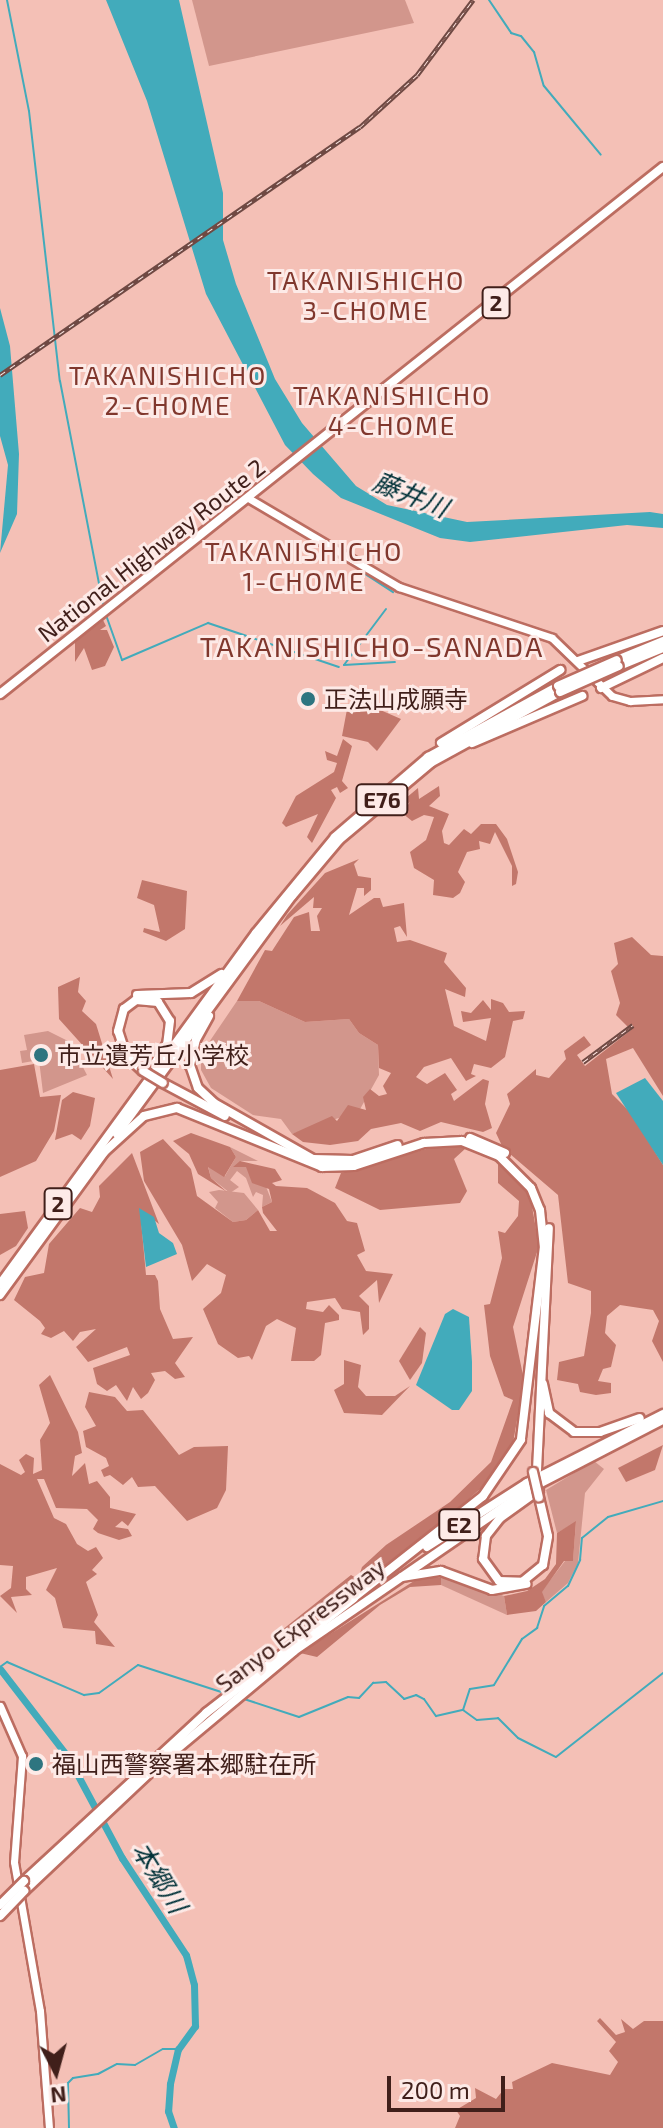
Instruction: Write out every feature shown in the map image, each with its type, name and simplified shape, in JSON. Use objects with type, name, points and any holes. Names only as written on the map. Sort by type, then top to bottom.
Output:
[{"type":"highway","name":"National Highway Route 2","points":[[0,694],[250,499],[663,167]]},
{"type":"highway","points":[[578,661],[663,631]]},
{"type":"highway","name":"E76","points":[[152,1079],[256,933],[326,847],[391,785],[469,732],[663,641]]},
{"type":"highway","name":"E76","points":[[618,663],[663,648]]},
{"type":"highway","points":[[601,688],[663,658]]},
{"type":"highway","points":[[391,785],[452,735],[560,670]]},
{"type":"highway","name":"E76","points":[[152,1079],[320,862],[381,801],[471,738],[559,689]]},
{"type":"highway","points":[[381,801],[474,742],[582,696]]},
{"type":"highway","points":[[256,933],[203,989],[142,994],[123,1003],[114,1022],[116,1045],[152,1079],[281,1152]]},
{"type":"highway","points":[[246,958],[196,1039],[192,1075],[214,1103],[302,1156]]},
{"type":"highway","points":[[117,1124],[170,1035],[167,1013],[152,999],[129,1004],[118,1022],[121,1046],[152,1079],[302,1156],[343,1162],[446,1135],[484,1142],[510,1157],[535,1185],[548,1221],[535,1471]]},
{"type":"highway","name":"2","points":[[0,1284],[152,1079]]},
{"type":"highway","name":"2","points":[[0,1295],[103,1153],[152,1079]]},
{"type":"highway","points":[[103,1153],[144,1116],[177,1108],[210,1118],[312,1165],[343,1167],[446,1140],[472,1144],[507,1161],[531,1188],[543,1221],[533,1359],[521,1440],[498,1479],[351,1600]]},
{"type":"highway","points":[[0,1304],[33,1250]]},
{"type":"highway","points":[[384,1585],[431,1570],[492,1590],[514,1590],[527,1584],[543,1570],[551,1550],[535,1471],[533,1359]]},
{"type":"highway","points":[[543,1360],[545,1403],[563,1428],[593,1433],[648,1421],[663,1412]]},
{"type":"highway","name":"Sanyo Expressway","points":[[0,1905],[189,1733],[351,1600],[527,1483],[648,1421],[663,1420]]},
{"type":"highway","name":"Sanyo Expressway","points":[[289,1650],[531,1488],[628,1436],[648,1421]]},
{"type":"highway","points":[[541,1496],[548,1536],[543,1565],[522,1582],[499,1581],[488,1570],[482,1553],[486,1536],[500,1518],[628,1436]]},
{"type":"highway","name":"Sanyo Expressway","points":[[0,1916],[82,1830]]},
{"type":"main road","points":[[250,499],[377,576],[541,632],[578,661],[601,688],[630,701],[663,699]]},
{"type":"main road","points":[[0,1706],[22,1756],[14,1862],[40,2011],[49,2128]]},
{"type":"shaded area","points":[[192,0],[405,0],[414,23],[209,66]]},
{"type":"shaded area","points":[[103,620],[106,626],[100,630],[107,630],[114,647],[105,666],[92,670],[84,648],[75,662],[75,642]]},
{"type":"shaded area","points":[[374,697],[378,709],[401,719],[377,751],[368,742],[342,736],[348,704]]},
{"type":"shaded area","points":[[343,739],[352,746],[342,781],[348,788],[340,793],[337,787],[331,790],[336,798],[312,843],[307,837],[318,814],[286,827],[282,823],[296,796],[334,772],[337,763],[327,760],[325,751],[337,756]]},
{"type":"shaded area","points":[[439,786],[440,796],[429,806],[449,814],[442,831],[444,843],[449,845],[464,829],[471,834],[481,824],[496,824],[507,839],[518,872],[516,884],[512,886],[512,866],[495,832],[490,844],[479,841],[480,849],[467,852],[458,872],[465,882],[460,893],[453,898],[433,895],[434,880],[414,868],[410,852],[426,840],[434,817],[424,815],[412,821],[402,813],[410,802],[403,808],[400,803],[418,788],[419,799]]},
{"type":"shaded area","points":[[359,859],[354,864],[358,876],[371,878],[371,890],[364,896],[364,888],[357,888],[349,915],[374,898],[380,898],[383,907],[404,903],[407,937],[400,926],[394,928],[397,942],[410,940],[447,953],[444,962],[466,988],[465,997],[445,989],[454,1026],[486,1041],[491,1018],[463,1022],[461,1011],[471,1013],[483,1000],[491,1010],[491,999],[503,1003],[509,1012],[525,1011],[523,1019],[513,1021],[505,1057],[491,1068],[474,1064],[471,1074],[476,1076],[466,1081],[451,1058],[424,1067],[416,1077],[427,1084],[445,1073],[457,1090],[451,1094],[454,1101],[483,1079],[489,1081],[485,1104],[492,1128],[483,1132],[441,1122],[420,1131],[401,1123],[371,1129],[358,1141],[330,1145],[303,1142],[292,1134],[332,1116],[337,1121],[348,1105],[366,1110],[363,1097],[370,1089],[379,1096],[387,1094],[383,1086],[391,1073],[379,1068],[378,1045],[359,1033],[349,1019],[305,1022],[259,1001],[237,1001],[265,950],[272,951],[294,917],[309,912],[311,931],[320,931],[317,916],[322,908],[313,908],[314,897],[280,926],[287,915],[325,873]]},
{"type":"shaded area","points":[[142,880],[187,891],[185,929],[166,941],[143,932],[144,928],[160,932],[154,905],[137,898]]},
{"type":"shaded area","points":[[632,937],[651,955],[663,956],[663,1096],[633,1048],[606,1059],[612,1094],[631,1113],[663,1165],[663,1362],[652,1341],[659,1321],[653,1310],[620,1305],[607,1316],[605,1333],[616,1345],[611,1367],[603,1369],[598,1381],[611,1383],[611,1393],[596,1395],[580,1392],[578,1384],[557,1380],[559,1362],[584,1356],[591,1313],[591,1291],[568,1283],[558,1195],[503,1148],[496,1133],[510,1104],[507,1094],[536,1069],[536,1075],[549,1078],[566,1059],[564,1051],[584,1036],[591,1045],[577,1055],[585,1066],[631,1030],[616,1015],[620,1003],[611,971],[618,964],[614,943]]},
{"type":"shaded area","points":[[80,977],[78,992],[86,1001],[82,1011],[96,1024],[113,1079],[59,1019],[58,987]]},
{"type":"shaded area","points":[[237,1001],[259,1001],[305,1022],[349,1019],[359,1033],[378,1045],[379,1075],[359,1111],[292,1134],[281,1119],[253,1115],[211,1088],[201,1070],[201,1054]]},
{"type":"shaded area","points":[[48,1031],[70,1042],[87,1075],[43,1093],[39,1060],[22,1063],[20,1051],[27,1050],[24,1035]]},
{"type":"shaded area","points":[[34,1064],[40,1097],[61,1095],[54,1131],[36,1161],[0,1177],[0,1070]]},
{"type":"shaded area","points":[[73,1092],[95,1098],[90,1126],[81,1140],[72,1134],[55,1140],[62,1100]]},
{"type":"shaded area","points":[[191,1133],[230,1147],[236,1157],[224,1177],[208,1167],[211,1178],[227,1192],[198,1174],[189,1154],[173,1141]]},
{"type":"shaded area","points":[[163,1139],[191,1169],[197,1196],[233,1222],[246,1220],[258,1210],[270,1231],[277,1231],[263,1213],[262,1207],[272,1202],[269,1189],[252,1183],[246,1167],[233,1167],[240,1161],[275,1169],[282,1180],[272,1183],[276,1186],[307,1188],[335,1203],[347,1221],[357,1223],[365,1251],[357,1255],[366,1271],[393,1274],[379,1303],[377,1280],[359,1296],[369,1306],[369,1329],[363,1335],[360,1312],[342,1309],[335,1298],[307,1302],[306,1309],[323,1312],[329,1305],[339,1315],[339,1320],[325,1323],[321,1355],[314,1361],[291,1361],[296,1328],[277,1319],[266,1326],[252,1360],[249,1356],[238,1358],[218,1344],[203,1309],[221,1293],[226,1275],[207,1264],[192,1281],[182,1245],[144,1181],[140,1152]]},
{"type":"shaded area","points":[[444,1144],[466,1148],[454,1159],[467,1191],[460,1203],[380,1210],[335,1188],[341,1173]]},
{"type":"shaded area","points":[[230,1147],[258,1161],[240,1161],[265,1184],[272,1202],[262,1207],[263,1195],[256,1192],[253,1197],[246,1178],[237,1171],[230,1180],[239,1187],[230,1193],[211,1178],[208,1166],[225,1176],[236,1157]]},
{"type":"shaded area","points":[[132,1153],[159,1224],[140,1209],[146,1275],[155,1275],[158,1281],[160,1309],[173,1339],[193,1337],[175,1363],[185,1377],[175,1379],[165,1371],[151,1373],[155,1380],[148,1393],[141,1399],[133,1387],[127,1401],[116,1385],[107,1391],[97,1384],[93,1368],[130,1355],[127,1347],[88,1362],[76,1347],[96,1329],[80,1332],[73,1341],[64,1331],[51,1338],[41,1334],[45,1328],[40,1321],[14,1300],[25,1277],[44,1273],[49,1244],[80,1208],[92,1212],[100,1197],[99,1186]]},
{"type":"shaded area","points":[[498,1159],[530,1195],[539,1246],[513,1327],[524,1380],[512,1449],[490,1480],[433,1531],[278,1650],[277,1634],[351,1575],[358,1579],[362,1567],[386,1545],[450,1502],[491,1462],[513,1400],[504,1396],[490,1356],[484,1305],[490,1304],[502,1258],[498,1231],[505,1233],[518,1216],[519,1201],[498,1183]]},
{"type":"shaded area","points":[[209,1192],[244,1193],[258,1210],[246,1220],[233,1222],[215,1208],[218,1202]]},
{"type":"shaded area","points":[[25,1211],[28,1228],[16,1246],[0,1255],[0,1214]]},
{"type":"shaded area","points":[[420,1327],[426,1333],[422,1363],[410,1380],[399,1361]]},
{"type":"shaded area","points":[[344,1360],[361,1365],[358,1387],[366,1396],[395,1396],[410,1386],[382,1415],[344,1413],[334,1390],[344,1384]]},
{"type":"shaded area","points":[[50,1375],[78,1432],[82,1453],[75,1456],[72,1476],[85,1463],[89,1484],[97,1481],[110,1497],[110,1508],[136,1514],[128,1526],[122,1521],[115,1527],[128,1529],[132,1536],[119,1540],[98,1533],[93,1529],[98,1520],[87,1509],[56,1508],[44,1479],[37,1479],[54,1518],[66,1524],[77,1544],[88,1551],[96,1547],[103,1558],[92,1570],[97,1574],[86,1582],[98,1615],[94,1622],[115,1647],[96,1644],[95,1631],[63,1628],[55,1598],[46,1590],[57,1568],[26,1577],[26,1589],[32,1595],[11,1597],[17,1613],[0,1596],[11,1588],[13,1566],[0,1565],[0,1464],[21,1475],[25,1472],[19,1460],[26,1454],[34,1458],[33,1474],[42,1470],[40,1440],[50,1423],[39,1385]]},
{"type":"shaded area","points":[[89,1392],[115,1397],[127,1411],[143,1410],[179,1455],[194,1447],[228,1446],[226,1490],[217,1508],[187,1521],[155,1486],[138,1487],[132,1477],[123,1485],[110,1475],[104,1477],[101,1470],[109,1466],[106,1458],[86,1447],[83,1431],[96,1426],[85,1407]]},
{"type":"shaded area","points":[[663,1445],[655,1470],[626,1482],[618,1468]]},
{"type":"shaded area","points":[[594,1461],[604,1469],[585,1493],[578,1563],[568,1583],[546,1602],[541,1592],[565,1561],[573,1560],[576,1522],[557,1533],[546,1490]]},
{"type":"shaded area","points":[[576,1521],[573,1561],[564,1561],[542,1592],[546,1602],[536,1611],[507,1615],[504,1596],[527,1591],[545,1579],[556,1564],[557,1533]]},
{"type":"shaded area","points":[[447,1575],[504,1596],[507,1615],[441,1585],[441,1578],[422,1576]]},
{"type":"shaded area","points":[[422,1576],[441,1578],[441,1585],[410,1587],[380,1605],[317,1657],[300,1653]]},
{"type":"shaded area","points":[[600,2018],[616,2035],[625,2032],[621,2019],[633,2029],[644,2021],[663,2021],[663,2128],[455,2128],[460,2116],[456,2110],[476,2098],[475,2088],[496,2099],[504,2089],[513,2089],[512,2082],[552,2063],[610,2075],[618,2062],[609,2051],[616,2042],[597,2021]]},
{"type":"water","points":[[106,0],[179,0],[223,193],[223,240],[236,284],[275,379],[302,423],[356,486],[387,505],[467,522],[650,512],[663,514],[663,528],[627,525],[470,542],[440,538],[341,498],[313,474],[285,445],[206,294],[147,101]]},
{"type":"water","points":[[0,308],[10,346],[19,454],[17,514],[0,553],[8,465],[0,436]]},
{"type":"water","points":[[645,1078],[663,1101],[663,1165],[616,1093]]},
{"type":"water","points":[[139,1208],[154,1217],[159,1233],[173,1243],[177,1254],[146,1267]]},
{"type":"water","points":[[453,1309],[469,1317],[472,1362],[472,1391],[459,1410],[452,1410],[416,1385],[445,1314]]},
{"type":"waterway","points":[[7,0],[29,111],[60,381],[104,609]]},
{"type":"waterway","points":[[489,0],[511,33],[521,36],[534,52],[544,86],[601,155]]},
{"type":"waterway","points":[[362,572],[393,592]]},
{"type":"waterway","points":[[386,609],[344,665],[395,662]]},
{"type":"waterway","points":[[106,615],[122,660],[208,623],[339,667]]},
{"type":"waterway","points":[[241,1698],[299,1717],[348,1697],[359,1698],[373,1683],[386,1682],[404,1699],[416,1695],[424,1699],[436,1716],[463,1710],[470,1689],[494,1685],[522,1639],[537,1628],[544,1606],[568,1586],[580,1560],[582,1538],[608,1517],[663,1501]]},
{"type":"waterway","points":[[0,1667],[7,1662],[84,1695],[99,1693],[138,1665],[227,1694]]},
{"type":"waterway","name":"本郷川","points":[[0,1669],[68,1757],[122,1858],[186,1955],[194,1985],[195,2026],[178,2049],[170,2084],[168,2111],[174,2128]]},
{"type":"waterway","points":[[463,1710],[477,1720],[498,1718],[518,1738],[556,1757],[663,1673]]},
{"type":"waterway","points":[[69,2128],[68,2083],[73,2078],[98,2074],[117,2064],[135,2065],[163,2049],[178,2049]]},
{"type":"railway","points":[[0,375],[360,127],[417,75],[473,0]]},
{"type":"railway","points":[[583,1062],[633,1025]]},
{"type":"place","name":"正法山成願寺","points":[[308,699]]},
{"type":"place","name":"市立遺芳丘小学校","points":[[41,1055]]},
{"type":"place","name":"福山西警察署本郷駐在所","points":[[36,1764]]},
{"type":"district","name":"TAKANISHICHO 3-CHOME","points":[[366,295]]},
{"type":"district","name":"TAKANISHICHO 2-CHOME","points":[[168,390]]},
{"type":"district","name":"TAKANISHICHO 4-CHOME","points":[[392,410]]},
{"type":"district","name":"TAKANISHICHO 1-CHOME","points":[[304,566]]},
{"type":"district","name":"TAKANISHICHO-SANADA","points":[[372,646]]},
{"type":"water label","name":"藤井川","points":[[411,494]]}]
